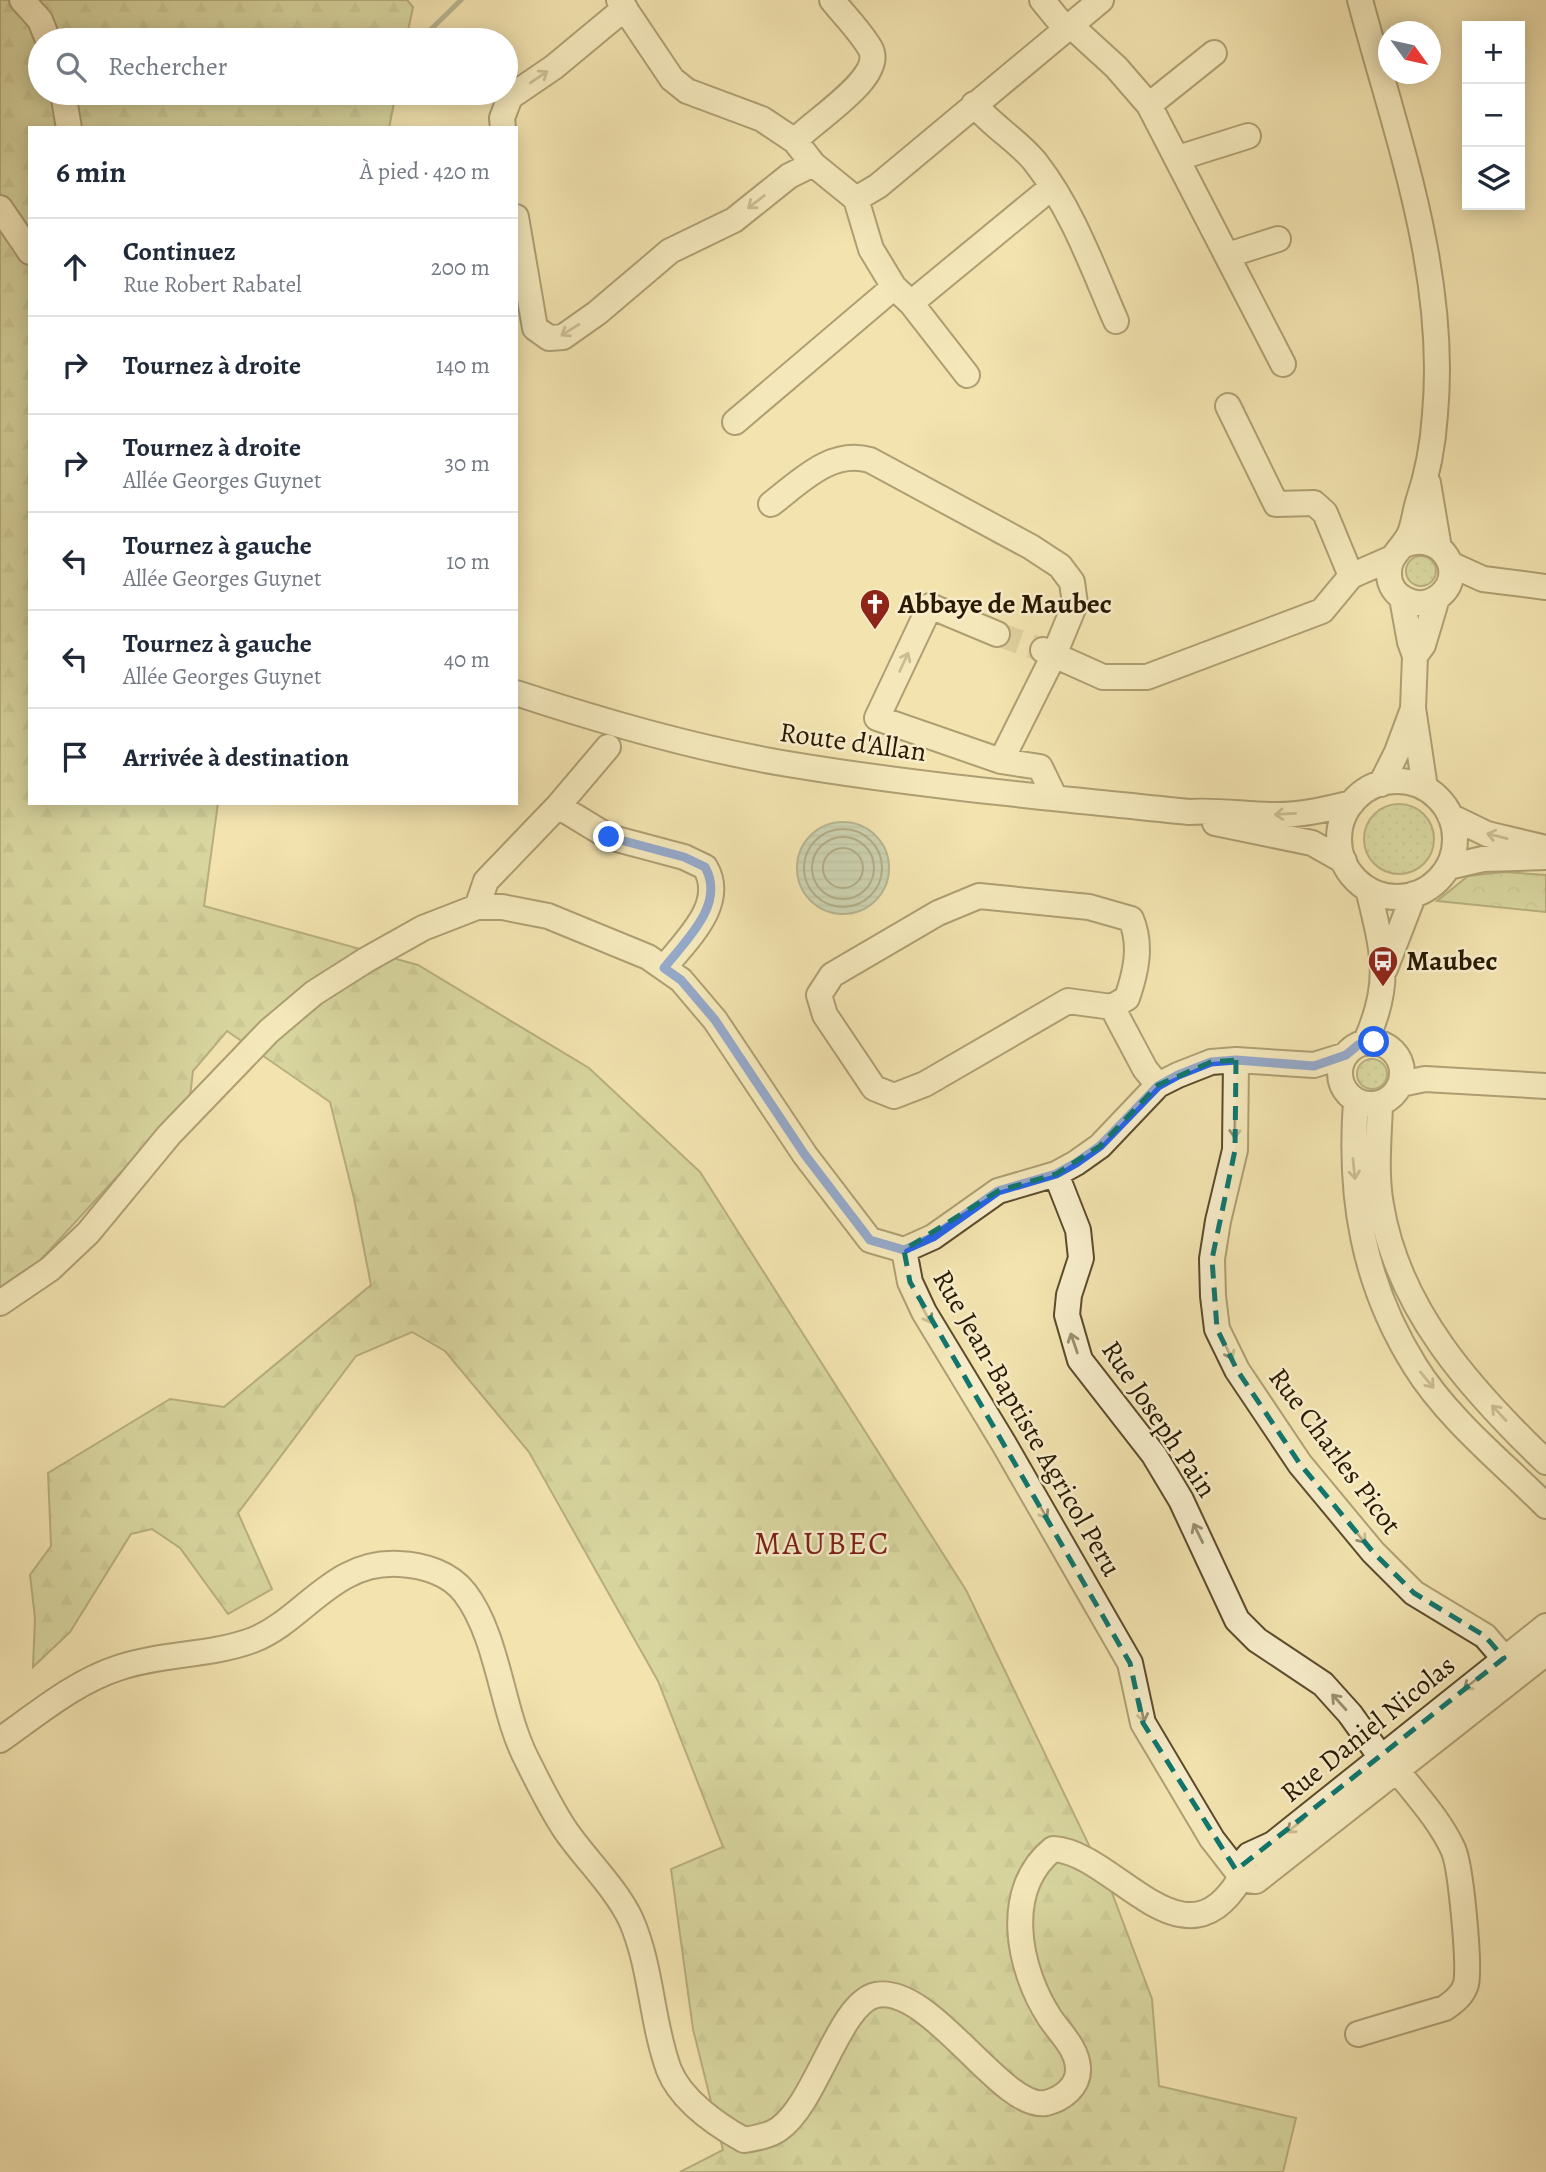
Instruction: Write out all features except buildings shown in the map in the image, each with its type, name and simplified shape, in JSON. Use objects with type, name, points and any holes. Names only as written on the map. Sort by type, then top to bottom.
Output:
[{"type":"street","points":[[22,0],[40,20],[43,28]]},
{"type":"street","points":[[795,141],[864,80],[872,65],[872,50],[832,0]]},
{"type":"street","points":[[1042,0],[1060,22],[1070,25],[1116,67],[1149,105],[1283,364]]},
{"type":"street","points":[[856,199],[878,186],[1101,0]]},
{"type":"street","points":[[1360,0],[1427,250],[1436,310],[1439,379],[1427,478],[1396,571],[1415,656],[1413,708],[1425,788]]},
{"type":"street","points":[[518,92],[554,67],[622,4],[639,26],[671,79],[687,91],[762,119],[795,141],[813,164],[856,199],[871,249],[902,295],[967,375]]},
{"type":"street","points":[[1149,105],[1214,53]]},
{"type":"street","points":[[974,104],[993,127],[1035,161],[1052,187],[1116,321]]},
{"type":"street","points":[[65,105],[69,126]]},
{"type":"street","points":[[503,126],[502,118],[507,105]]},
{"type":"street","points":[[1178,158],[1248,136]]},
{"type":"street","points":[[518,229],[535,328],[549,338],[563,337],[597,313],[670,251],[734,220],[789,176],[813,164]]},
{"type":"street","points":[[735,422],[902,295],[1052,187]]},
{"type":"street","points":[[0,208],[28,249]]},
{"type":"street","points":[[1228,255],[1278,239]]},
{"type":"street","points":[[1227,405],[1276,505],[1314,503],[1325,513],[1355,574]]},
{"type":"street","points":[[771,504],[808,475],[840,457],[870,460],[1031,547],[1060,566],[1072,582],[1075,604],[1049,653],[1000,761]]},
{"type":"street","points":[[1415,656],[1423,645],[1444,573],[1427,478]]},
{"type":"street","points":[[1049,653],[1103,677],[1147,677],[1322,611],[1355,574],[1396,571],[1420,541],[1457,586],[1483,579],[1546,587]]},
{"type":"street","points":[[1396,571],[1419,603],[1444,573]]},
{"type":"street","points":[[997,634],[930,606],[877,718],[1000,761],[1040,767],[1055,798]]},
{"type":"street","name":"Route d'Allan","points":[[518,694],[690,743],[787,764],[1189,812],[1221,810],[1275,815],[1316,812],[1352,803]]},
{"type":"street","points":[[1381,784],[1397,752],[1413,708]]},
{"type":"street","points":[[477,907],[478,895],[486,881],[558,806],[608,747]]},
{"type":"street","points":[[1403,781],[1425,788],[1440,800],[1450,816],[1455,836],[1448,867],[1434,884],[1414,894],[1391,896],[1368,889],[1350,872],[1344,861],[1340,837],[1342,825],[1352,803],[1370,788],[1381,784],[1403,781]]},
{"type":"street","points":[[558,806],[609,837],[684,857],[705,867],[713,887],[712,902],[664,968]]},
{"type":"street","name":"Route d'Allan","points":[[1189,812],[1218,825],[1312,843],[1344,861]]},
{"type":"street","points":[[1450,816],[1487,834],[1546,848]]},
{"type":"street","points":[[1448,867],[1483,859],[1546,857]]},
{"type":"street","points":[[1368,889],[1385,970]]},
{"type":"street","points":[[1381,1004],[1340,1069],[1340,1079],[1348,1095],[1368,1102],[1396,1093],[1398,1066],[1381,1004],[1385,970],[1414,894]]},
{"type":"street","points":[[979,896],[1089,907],[1131,919],[1139,937],[1133,980],[1127,998],[1112,1007],[1068,1001],[925,1084],[894,1096],[874,1088],[825,1016],[819,995],[832,975],[938,913],[979,896]]},
{"type":"street","name":"Rue Jean-Baptiste Agricol Peru","points":[[0,1303],[50,1269],[88,1233],[169,1135],[269,1031],[314,993],[423,928],[477,907],[502,907],[548,916],[648,957],[681,980],[715,1020],[805,1155],[870,1240],[904,1250],[910,1282],[924,1312],[1011,1456],[1130,1664],[1143,1723],[1212,1839],[1238,1875]]},
{"type":"street","points":[[1112,1007],[1145,1069],[1158,1086]]},
{"type":"street","points":[[1314,1066],[1355,1049],[1383,1044],[1398,1066],[1425,1079],[1546,1086]]},
{"type":"street","points":[[904,1250],[933,1237],[998,1191],[1056,1174],[1100,1146],[1158,1086],[1211,1062],[1236,1060],[1314,1066],[1340,1079]]},
{"type":"street","name":"Rue Charles Picot","points":[[1236,1060],[1235,1150],[1230,1181],[1217,1221],[1212,1259],[1217,1329],[1237,1370],[1300,1464],[1373,1552],[1414,1592],[1485,1636],[1504,1658]]},
{"type":"street","points":[[1368,1102],[1381,1206],[1392,1252],[1410,1296],[1439,1342],[1475,1388],[1546,1462]]},
{"type":"street","points":[[1368,1102],[1352,1157],[1367,1262],[1388,1316],[1416,1367],[1458,1419],[1546,1506]]},
{"type":"street","name":"Rue Joseph Pain","points":[[1056,1174],[1078,1230],[1080,1258],[1069,1295],[1067,1315],[1080,1360],[1154,1455],[1200,1536],[1225,1600],[1237,1620],[1257,1640],[1323,1684],[1440,1824],[1455,1852],[1462,1877],[1466,1984],[1457,1999],[1445,2008],[1358,2034]]},
{"type":"street","points":[[0,1740],[72,1690],[116,1668],[155,1659],[230,1648],[258,1638],[319,1592],[353,1573],[395,1564],[423,1567],[445,1576],[463,1590],[477,1611],[525,1756],[545,1794],[565,1829],[629,1916],[649,1972],[670,2072],[683,2091],[711,2119],[744,2140],[779,2130],[800,2109],[855,2008],[877,1995],[903,1998],[932,2018],[1016,2092],[1040,2104],[1060,2100],[1075,2084],[1078,2068],[1072,2048],[1048,2016],[1033,1985],[1019,1936],[1020,1913],[1028,1883],[1038,1861],[1053,1849],[1068,1850],[1092,1861],[1127,1889],[1176,1914],[1197,1915],[1217,1903],[1238,1875]]},
{"type":"street","name":"Rue Daniel Nicolas","points":[[1238,1875],[1249,1855],[1273,1844],[1388,1763],[1504,1658],[1546,1626]]},
{"type":"street","points":[[1388,1763],[1546,1653]]},
{"type":"highlighted area","points":[[1236,1060],[1235,1150],[1212,1259],[1217,1329],[1237,1370],[1300,1464],[1373,1552],[1414,1593],[1485,1636],[1504,1658],[1236,1870],[1143,1723],[1130,1663],[910,1282],[904,1250],[998,1191],[1056,1174],[1100,1146],[1158,1085],[1211,1062]]},
{"type":"green space","points":[[0,0],[407,0],[413,7],[409,28],[28,28],[28,105],[394,105],[389,126],[28,126],[28,805],[218,805],[204,906],[418,965],[589,1068],[700,1172],[966,1590],[1112,1893],[1152,1999],[1159,2086],[1296,2118],[1283,2172],[680,2172],[723,2150],[693,2029],[671,1869],[723,1847],[658,1681],[529,1452],[445,1351],[412,1332],[356,1356],[238,1513],[272,1589],[228,1614],[180,1548],[152,1529],[131,1534],[70,1632],[33,1667],[35,1618],[30,1575],[51,1546],[48,1473],[170,1399],[224,1407],[371,1285],[354,1198],[330,1102],[227,1031],[193,1071],[190,1097],[36,1265],[0,1289]]},
{"type":"green space","points":[[1421,556],[1432,560],[1436,571],[1432,582],[1421,586],[1410,582],[1406,571],[1410,560]]},
{"type":"green space","points":[[1399,804],[1424,814],[1434,839],[1424,864],[1399,874],[1374,864],[1364,839],[1374,814]]},
{"type":"green space","points":[[1504,872],[1546,875],[1546,912],[1437,901],[1468,876]]},
{"type":"green space","points":[[1372,1059],[1383,1063],[1387,1074],[1383,1085],[1372,1089],[1361,1085],[1357,1074],[1361,1063]]},
{"type":"water","points":[[843,822],[861,825],[876,835],[886,850],[889,868],[886,886],[876,901],[861,911],[843,914],[825,911],[810,901],[800,886],[797,868],[800,850],[810,835],[825,825]]},
{"type":"waterway","points":[[432,28],[461,0]]},
{"type":"tunnel","points":[[997,634],[1043,650]]},
{"type":"place","name":"Abbaye de Maubec","points":[[875,631]]},
{"type":"place","name":"Maubec","points":[[1383,988]]},
{"type":"district","name":"MAUBEC","points":[[822,1543]]},
{"type":"route","points":[[609,837],[629,845],[684,857],[705,867],[713,887],[712,902],[664,968],[681,980],[715,1020],[805,1155],[870,1240],[904,1250],[933,1237],[998,1191],[1056,1174],[1076,1163],[1100,1146],[1150,1092],[1178,1075],[1211,1062],[1236,1060],[1314,1066],[1346,1055],[1358,1045],[1374,1042]]}]
